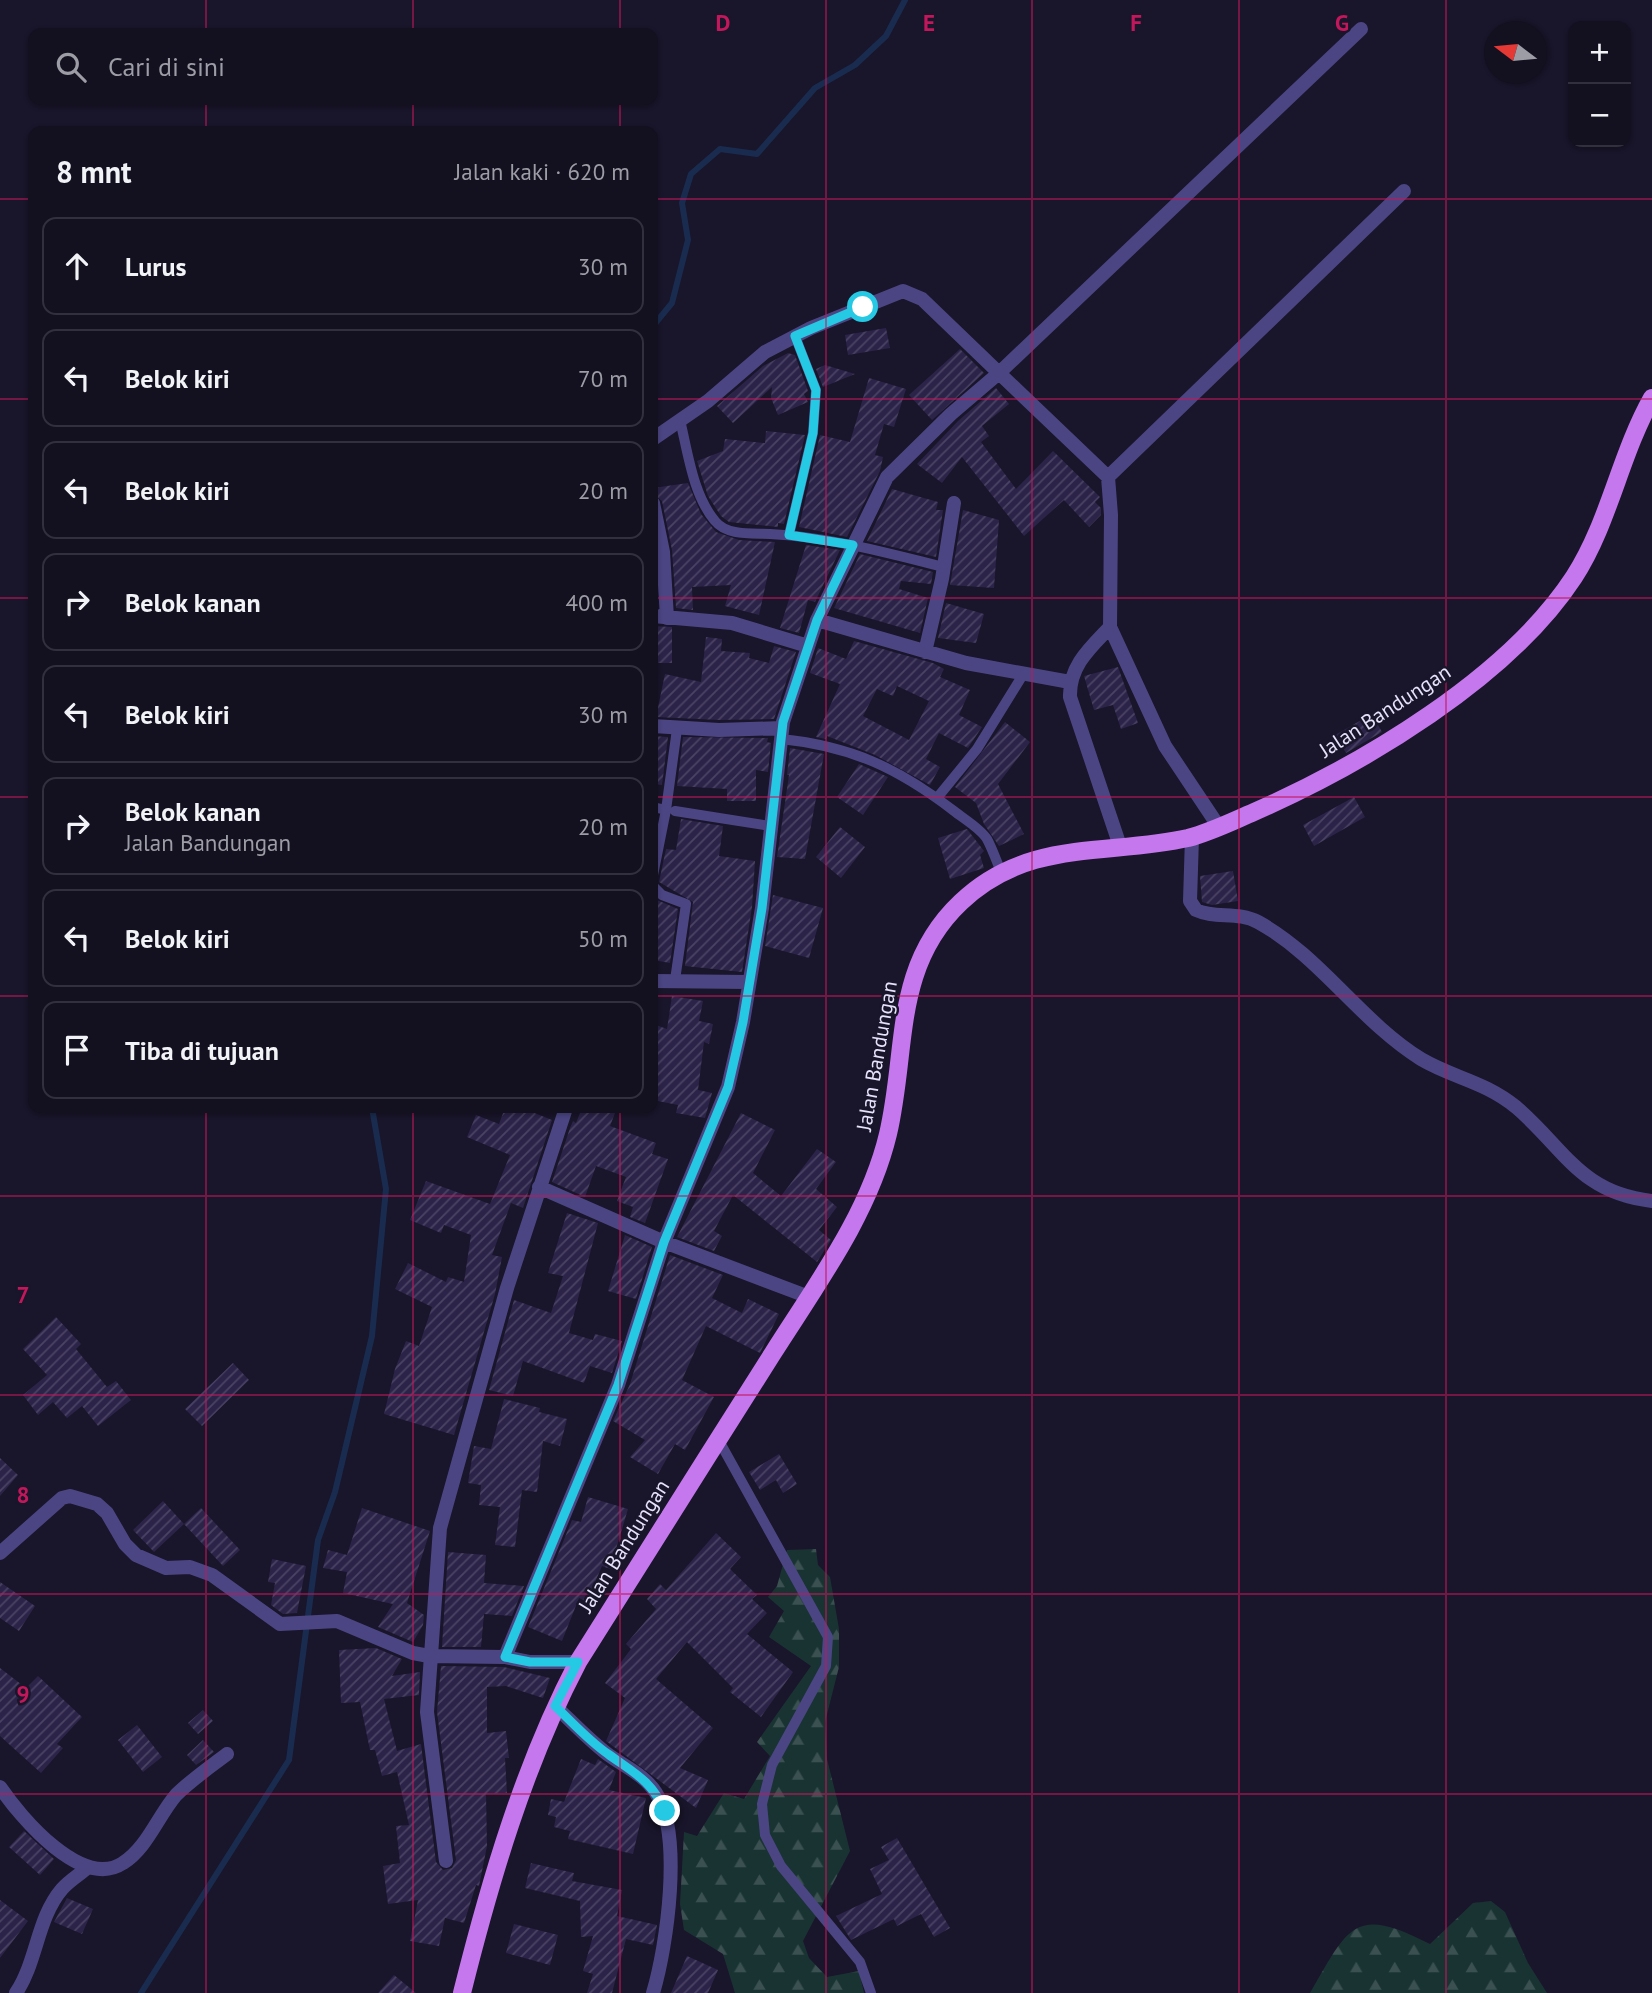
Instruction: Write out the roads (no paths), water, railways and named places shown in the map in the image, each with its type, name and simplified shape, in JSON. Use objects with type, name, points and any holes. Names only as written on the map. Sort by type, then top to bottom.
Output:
[{"type":"main road","name":"Jalan Bandungan","points":[[462,1993],[484,1907],[555,1706],[578,1662],[809,1297],[863,1205],[889,1131],[906,999],[918,962],[938,926],[964,899],[1002,874],[1066,851],[1192,837],[1289,796],[1373,751],[1494,666],[1547,613],[1581,564],[1631,438],[1652,398]]},
{"type":"street","points":[[505,1657],[622,1373],[664,1242],[728,1087],[743,1022],[762,908],[782,733],[817,620],[887,477],[1361,29]]},
{"type":"street","points":[[1108,477],[1404,191]]},
{"type":"street","points":[[658,435],[708,401],[756,358],[795,336],[903,291],[911,293],[939,314],[1108,477],[1111,515],[1110,627],[1165,746],[1219,827]]},
{"type":"street","points":[[925,652],[944,567],[954,503]]},
{"type":"street","points":[[658,528],[663,552],[660,617],[732,623],[808,646]]},
{"type":"street","points":[[817,620],[925,652],[1070,682]]},
{"type":"street","points":[[1110,627],[1081,659],[1070,682],[1075,717],[1120,846]]},
{"type":"street","points":[[658,727],[782,733]]},
{"type":"street","points":[[1192,837],[1190,901],[1196,910],[1230,913],[1257,921],[1297,947],[1380,1027],[1422,1059],[1482,1083],[1514,1106],[1586,1179],[1610,1191],[1652,1201]]},
{"type":"street","points":[[658,981],[748,982]]},
{"type":"street","points":[[446,1861],[428,1727],[429,1656],[440,1528],[478,1384],[564,1113]]},
{"type":"street","points":[[539,1187],[664,1242],[809,1297]]},
{"type":"street","points":[[2,1545],[62,1499],[70,1496],[85,1499],[107,1513],[125,1544],[150,1563],[200,1570],[236,1591],[279,1623],[337,1621],[413,1653],[429,1656],[578,1662]]},
{"type":"street","points":[[555,1706],[608,1755],[630,1767],[656,1791],[665,1811],[670,1885],[666,1943],[653,1993]]},
{"type":"street","points":[[0,1787],[5,1807],[60,1852],[88,1868],[107,1870],[123,1863],[142,1844],[178,1794],[226,1754]]},
{"type":"street","points":[[16,1993],[27,1976],[44,1922],[61,1890],[88,1868]]},
{"type":"lane","points":[[789,535],[813,433],[816,390],[795,336]]},
{"type":"lane","points":[[680,420],[705,507],[716,523],[729,531],[789,535],[853,545],[944,567]]},
{"type":"lane","points":[[937,798],[977,749],[1024,673]]},
{"type":"lane","points":[[658,857],[671,810],[677,729]]},
{"type":"lane","points":[[782,733],[866,758],[937,798],[986,838],[1002,874]]},
{"type":"lane","points":[[658,808],[770,826]]},
{"type":"lane","points":[[658,891],[686,904],[675,980]]},
{"type":"lane","points":[[719,1439],[828,1637],[826,1666],[772,1765],[762,1804],[765,1835],[781,1866],[860,1962],[871,1993]]},
{"type":"waterway","points":[[658,320],[672,303],[688,240],[682,203],[691,174],[720,149],[757,154],[815,88],[855,65],[886,36],[905,0]]},
{"type":"waterway","points":[[141,1993],[289,1760],[318,1540],[335,1492],[372,1336],[386,1189],[373,1113]]}]
